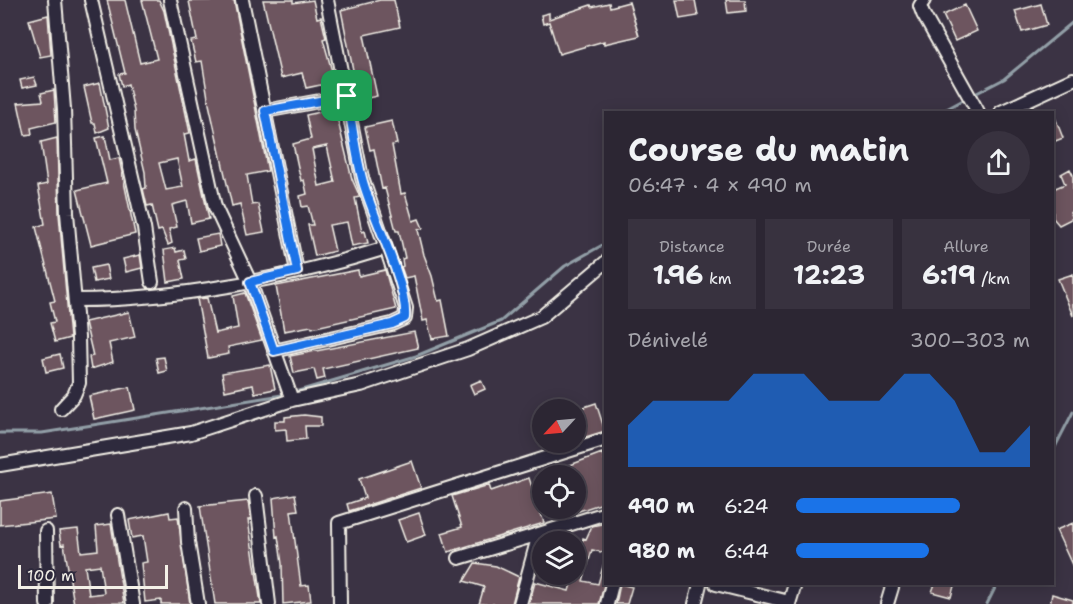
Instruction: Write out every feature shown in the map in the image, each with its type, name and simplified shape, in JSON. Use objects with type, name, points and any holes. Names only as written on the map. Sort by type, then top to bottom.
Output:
[{"type":"street","points":[[55,0],[64,109],[67,213],[75,300],[79,383],[74,395],[62,409]]},
{"type":"street","points":[[91,0],[144,228],[153,282]]},
{"type":"street","points":[[170,0],[215,207],[250,282],[292,400]]},
{"type":"street","points":[[242,0],[297,271]]},
{"type":"street","points":[[274,351],[392,324],[405,318],[406,308],[362,178],[327,0]]},
{"type":"street","points":[[924,0],[920,6],[923,14],[973,103]]},
{"type":"street","points":[[1003,111],[1073,80]]},
{"type":"street","points":[[265,111],[347,96]]},
{"type":"street","points":[[75,300],[111,300],[250,282],[386,248]]},
{"type":"street","points":[[0,465],[191,433],[292,400],[361,385],[514,331],[541,317],[604,264]]},
{"type":"street","points":[[340,604],[339,523],[604,440]]},
{"type":"street","points":[[256,496],[269,604]]},
{"type":"street","points":[[186,508],[188,542],[198,604]]},
{"type":"street","points":[[549,531],[604,514]]},
{"type":"street","points":[[118,515],[133,604]]},
{"type":"street","points":[[46,531],[47,604]]},
{"type":"street","points":[[459,558],[532,536]]},
{"type":"street","points":[[520,604],[532,560]]},
{"type":"street","points":[[607,604],[612,585]]},
{"type":"street","points":[[695,604],[700,585]]},
{"type":"street","points":[[720,585],[789,603],[795,585]]},
{"type":"street","points":[[887,604],[893,585]]},
{"type":"building","points":[[107,0],[125,0],[140,63],[157,59],[142,0],[159,0],[164,11],[190,133],[184,134],[189,161],[196,159],[209,219],[191,223],[187,201],[172,205],[177,227],[169,229],[172,243],[168,245],[162,230],[158,231],[152,205],[147,206],[143,189],[146,188],[145,172],[135,130],[134,111],[128,84],[122,86],[119,74],[125,73]],"holes":[[[177,159],[183,187],[166,190],[159,163]]]},
{"type":"building","points":[[234,0],[268,171],[247,175],[252,205],[258,204],[264,232],[247,235],[240,204],[232,206],[209,104],[202,61],[196,62],[191,41],[197,40],[189,1]]},
{"type":"building","points":[[263,0],[293,0],[293,3],[313,0],[317,18],[321,17],[326,38],[323,39],[335,82],[306,88],[302,73],[281,78]]},
{"type":"building","points":[[380,0],[394,0],[400,27],[364,35],[377,96],[359,100],[341,10]]},
{"type":"building","points":[[676,0],[695,0],[698,16],[680,19]]},
{"type":"building","points":[[726,0],[745,0],[746,11],[728,13]]},
{"type":"building","points":[[629,2],[639,36],[604,44],[604,41],[559,54],[549,22],[543,24],[541,15],[549,13],[549,19],[591,5],[592,7],[609,3],[610,7]]},
{"type":"building","points":[[1041,4],[1047,25],[1022,32],[1015,11]]},
{"type":"building","points":[[965,5],[977,31],[955,41],[943,15]]},
{"type":"building","points":[[48,15],[51,55],[40,57],[29,20]]},
{"type":"building","points":[[34,77],[37,85],[22,88],[20,80]]},
{"type":"building","points":[[100,83],[109,128],[97,133],[95,123],[92,123],[84,87]]},
{"type":"building","points":[[54,90],[56,122],[31,128],[32,134],[25,135],[18,103],[43,101],[41,93]]},
{"type":"building","points":[[335,109],[352,179],[360,197],[355,198],[362,232],[365,231],[368,243],[352,246],[347,222],[329,225],[335,251],[315,256],[308,225],[313,225],[308,206],[302,207],[300,196],[307,194],[304,180],[301,181],[293,144],[311,139],[306,115]],"holes":[[[327,146],[335,182],[319,186],[312,149]]]},
{"type":"building","points":[[1054,115],[1063,138],[1054,142]]},
{"type":"building","points":[[392,121],[397,144],[392,145],[401,194],[405,193],[413,221],[419,219],[423,228],[418,230],[424,255],[438,301],[442,300],[449,336],[432,339],[427,320],[423,321],[414,276],[405,278],[401,267],[403,266],[402,259],[405,258],[399,231],[396,231],[385,188],[382,189],[374,149],[370,150],[365,127]]},
{"type":"building","points":[[105,136],[110,160],[119,158],[135,234],[91,245],[77,190],[107,183],[96,138]]},
{"type":"building","points":[[57,138],[59,214],[70,338],[55,342],[50,323],[55,322],[50,302],[55,301],[36,227],[45,224],[38,186],[47,184],[41,142]]},
{"type":"building","points":[[1070,169],[1073,175],[1073,211],[1070,212],[1073,218],[1059,225],[1054,219],[1054,189],[1065,184],[1061,174]]},
{"type":"building","points":[[218,234],[220,246],[199,251],[196,238]]},
{"type":"building","points":[[175,248],[176,252],[184,250],[186,259],[180,260],[184,279],[168,282],[164,250]]},
{"type":"building","points":[[140,255],[142,268],[126,272],[123,259]]},
{"type":"building","points":[[106,265],[109,279],[94,282],[91,268]]},
{"type":"building","points":[[358,270],[359,276],[385,270],[396,309],[312,328],[311,326],[284,331],[276,286]]},
{"type":"building","points":[[1073,274],[1073,316],[1058,279]]},
{"type":"building","points":[[245,293],[262,340],[228,347],[229,354],[208,358],[197,299],[207,298],[215,333],[238,328],[233,296]]},
{"type":"building","points":[[129,312],[135,337],[109,343],[113,362],[91,369],[89,357],[93,356],[85,322]]},
{"type":"building","points":[[414,332],[418,348],[323,369],[325,378],[317,380],[314,369],[294,373],[290,356]]},
{"type":"building","points":[[60,354],[63,368],[46,372],[43,358]]},
{"type":"building","points":[[164,357],[167,371],[159,373],[156,358]]},
{"type":"building","points":[[270,365],[275,389],[255,393],[253,385],[225,391],[222,373]]},
{"type":"building","points":[[481,380],[485,389],[474,394],[470,385]]},
{"type":"building","points":[[130,387],[135,410],[94,419],[89,396]]},
{"type":"building","points":[[596,403],[604,431],[586,437],[586,406]]},
{"type":"building","points":[[304,415],[321,417],[321,426],[305,426],[306,439],[287,441],[286,429],[275,430],[275,421],[285,421],[285,417]]},
{"type":"building","points":[[602,453],[604,503],[586,509],[586,465],[570,465]]},
{"type":"building","points":[[412,461],[421,488],[349,511],[347,504],[365,498],[359,479]]},
{"type":"building","points":[[529,478],[532,487],[532,519],[543,519],[544,523],[448,552],[442,533],[462,527],[452,496],[489,485],[491,491]]},
{"type":"building","points":[[52,494],[56,519],[0,525],[0,501]]},
{"type":"building","points":[[295,494],[298,510],[291,511],[301,586],[309,585],[311,601],[283,604],[282,564],[278,536],[276,537],[273,498]]},
{"type":"building","points":[[248,501],[251,520],[248,520],[261,604],[215,604],[200,506]]},
{"type":"building","points":[[169,512],[170,518],[178,517],[190,604],[161,604],[161,600],[145,602],[141,563],[147,562],[143,536],[132,538],[129,520]]},
{"type":"building","points":[[419,513],[426,535],[406,542],[398,520]]},
{"type":"building","points":[[604,523],[604,553],[592,550],[586,571],[586,539],[592,526]]},
{"type":"building","points":[[1073,523],[1073,567],[1056,530]]},
{"type":"building","points":[[111,524],[124,603],[74,604],[64,544],[61,545],[59,531],[78,529],[81,552],[98,550],[96,526]],"holes":[[[100,565],[104,593],[89,595],[85,567]]]},
{"type":"building","points":[[475,563],[496,566],[519,577],[512,604],[479,604],[484,587],[464,581]]},
{"type":"building","points":[[604,563],[604,585],[599,604],[529,604],[534,585],[546,585],[569,591],[571,585],[586,585],[586,582],[598,584]]},
{"type":"building","points":[[620,585],[632,587],[627,604],[616,604]]},
{"type":"building","points":[[935,585],[954,586],[951,597],[932,592]]},
{"type":"building","points":[[1052,594],[1073,600],[1073,604],[1050,604]]},
{"type":"waterway","points":[[971,96],[1004,79],[1073,22]]},
{"type":"waterway","points":[[943,111],[965,99]]},
{"type":"waterway","points":[[295,392],[416,356],[501,321],[565,266],[604,244]]},
{"type":"waterway","points":[[0,433],[42,433],[282,395]]},
{"type":"waterway","points":[[1054,449],[1073,412]]},
{"type":"waterway","points":[[987,604],[996,585]]},
{"type":"route","points":[[347,96],[362,178],[397,278],[406,308],[405,318],[392,324],[274,351],[250,282],[297,271],[265,111],[347,96]]}]
